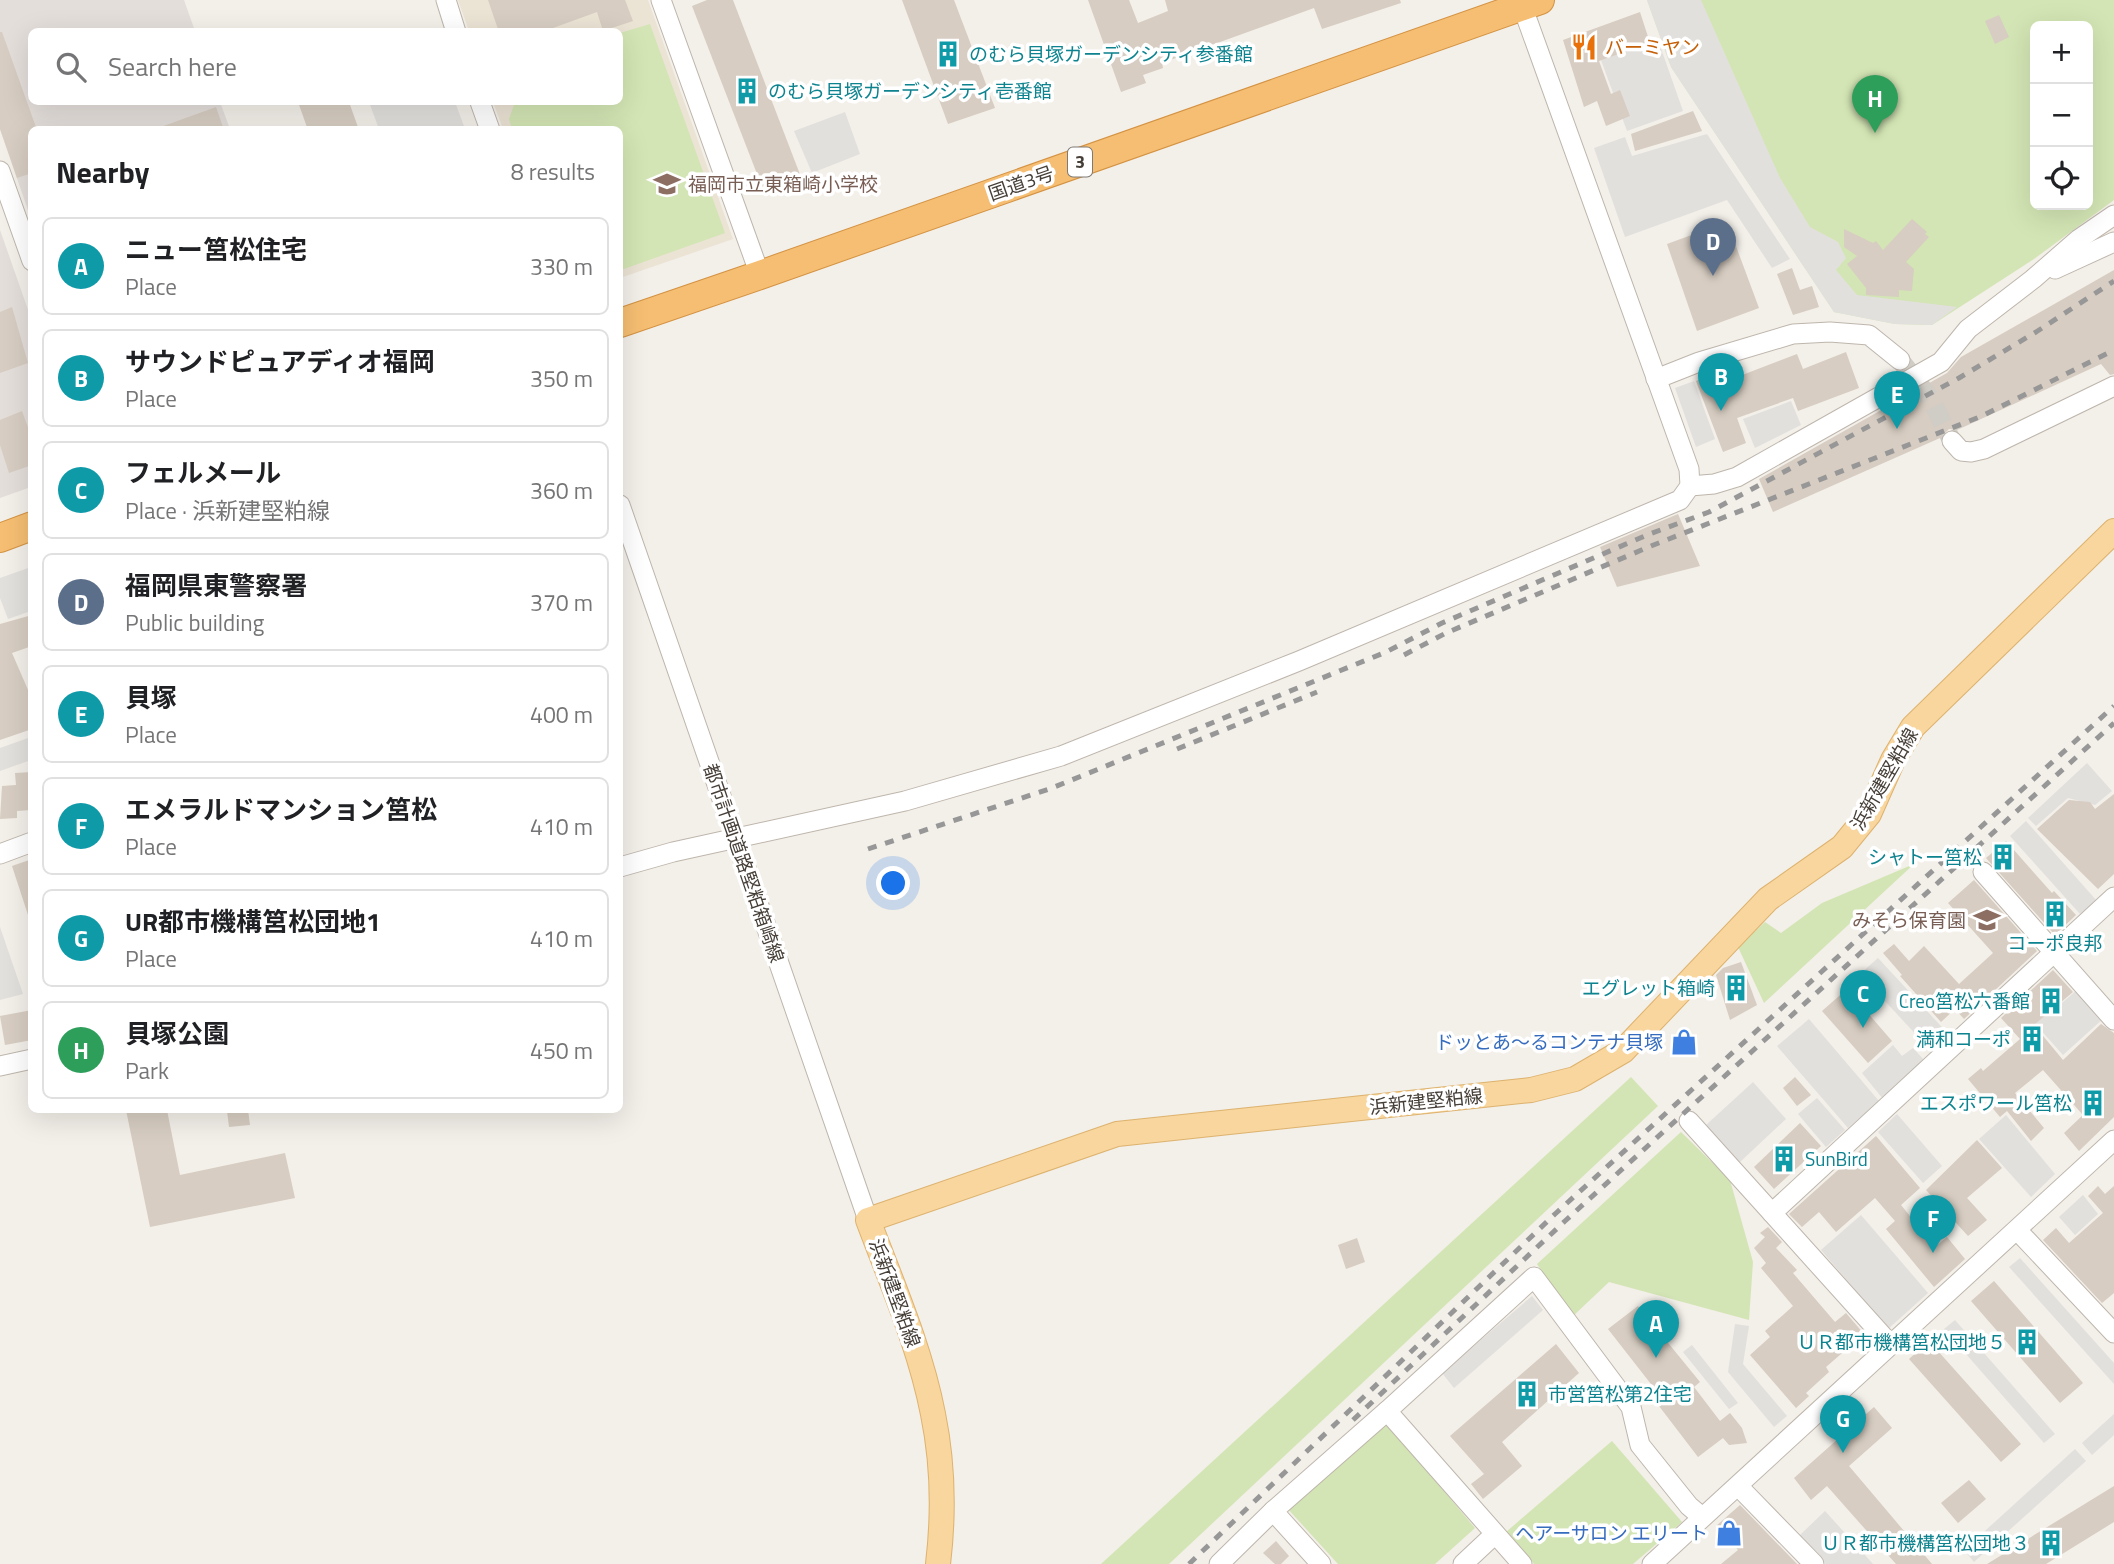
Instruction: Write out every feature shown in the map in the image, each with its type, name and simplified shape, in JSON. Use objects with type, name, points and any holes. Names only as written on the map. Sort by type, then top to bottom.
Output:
[{"type":"highway","name":"国道3号","points":[[623,322],[1528,2]]},
{"type":"highway","points":[[0,538],[28,528]]},
{"type":"main road","name":"浜新建堅粕線","points":[[938,1564],[942,1499],[940,1457],[933,1414],[908,1324],[868,1220],[1117,1134],[1531,1090],[1555,1086],[1594,1070],[1623,1051],[1768,900],[1842,847],[1869,814],[1893,760],[1913,727],[2114,531]]},
{"type":"street","points":[[446,0],[455,28]]},
{"type":"street","points":[[661,0],[760,275]]},
{"type":"street","points":[[623,866],[905,801],[1012,772],[1082,748],[1299,661],[1680,500],[1690,486],[1689,470],[1528,2]]},
{"type":"street","points":[[482,105],[489,126]]},
{"type":"street","points":[[0,171],[28,250]]},
{"type":"street","points":[[2034,279],[2079,239],[2114,215]]},
{"type":"street","points":[[1690,486],[1714,484],[1737,477],[1941,362],[1968,329],[2014,291],[2114,242]]},
{"type":"street","points":[[1656,379],[1699,362],[1793,334],[1830,332],[1869,335],[1900,360]]},
{"type":"street","points":[[1952,441],[1961,451],[1984,449],[2114,386]]},
{"type":"street","name":"都市計画道路堅粕箱崎線","points":[[623,514],[868,1220]]},
{"type":"street","points":[[0,854],[28,844]]},
{"type":"street","points":[[1983,872],[2114,1020]]},
{"type":"street","points":[[1772,1213],[2114,897]]},
{"type":"street","points":[[0,1066],[28,1060]]},
{"type":"street","points":[[1689,1121],[1891,1345]]},
{"type":"street","points":[[1652,1564],[2114,1140]]},
{"type":"street","points":[[2017,1230],[2114,1333]]},
{"type":"street","points":[[1219,1564],[1273,1511],[1534,1277],[1631,1407],[1640,1445],[1689,1506],[1702,1517]]},
{"type":"street","points":[[1387,1411],[1522,1564]]},
{"type":"street","points":[[1738,1486],[1814,1564]]},
{"type":"street","points":[[1273,1511],[1321,1564]]},
{"type":"street","points":[[1463,1564],[1495,1534]]},
{"type":"shaded area","points":[[0,0],[184,0],[194,28],[28,28],[28,105],[221,105],[229,126],[28,126],[28,210],[0,129]]},
{"type":"shaded area","name":"福岡市立東箱崎小学校","points":[[458,0],[648,0],[733,239],[623,277],[623,126],[502,126],[494,105],[623,105],[623,28],[468,28]]},
{"type":"shaded area","points":[[1647,0],[1701,0],[1780,178],[1810,227],[1838,242],[1846,258],[1836,270],[1857,295],[1957,307],[1932,325],[1895,324],[1834,312],[1671,67]]},
{"type":"shaded area","points":[[1658,40],[1683,111],[1627,131],[1601,60]]},
{"type":"shaded area","points":[[370,105],[456,105],[464,126],[378,126]]},
{"type":"shaded area","points":[[845,112],[860,154],[812,173],[794,131]]},
{"type":"shaded area","points":[[1707,134],[1790,259],[1772,268],[1727,200],[1625,237],[1594,148],[1625,137],[1632,156]]},
{"type":"shaded area","points":[[0,230],[28,310],[28,488],[0,498]]},
{"type":"shaded area","points":[[1694,381],[1715,439],[1696,447],[1675,388]]},
{"type":"shaded area","points":[[1791,401],[1801,425],[1755,448],[1743,419]]},
{"type":"shaded area","points":[[28,568],[28,612],[8,619],[0,598],[0,578]]},
{"type":"shaded area","points":[[28,738],[28,761],[0,771],[0,748]]},
{"type":"shaded area","points":[[2087,763],[2112,791],[2095,805],[2068,798],[2036,826],[2028,818]]},
{"type":"shaded area","points":[[2026,821],[2097,901],[2080,914],[2010,836]]},
{"type":"shaded area","points":[[0,927],[23,994],[0,1000]]},
{"type":"shaded area","points":[[1878,958],[1951,1037],[1933,1053],[1860,974]]},
{"type":"shaded area","points":[[2025,989],[2048,1015],[2078,989],[2104,1018],[2063,1055],[2014,1000]]},
{"type":"shaded area","points":[[1809,1019],[1879,1101],[1848,1128],[1777,1046]]},
{"type":"shaded area","points":[[1893,1045],[1902,1056],[1913,1048],[1924,1060],[1883,1099],[1862,1073]]},
{"type":"shaded area","points":[[1753,1082],[1786,1119],[1739,1163],[1706,1125]]},
{"type":"shaded area","points":[[1817,1098],[1845,1130],[1826,1147],[1798,1114]]},
{"type":"shaded area","points":[[1897,1114],[1942,1166],[1923,1183],[1878,1132]]},
{"type":"shaded area","points":[[2006,1115],[2055,1174],[2031,1197],[1979,1139]]},
{"type":"shaded area","points":[[2083,1195],[2098,1214],[2075,1235],[2059,1217]]},
{"type":"shaded area","points":[[1861,1215],[1928,1293],[1888,1329],[1821,1250]]},
{"type":"shaded area","points":[[2020,1258],[2114,1363],[2114,1384],[2009,1267]]},
{"type":"shaded area","points":[[1532,1296],[1543,1310],[1454,1388],[1442,1373]]},
{"type":"shaded area","points":[[1955,1320],[2055,1434],[2044,1443],[1944,1329]]},
{"type":"shaded area","points":[[1735,1324],[1749,1326],[1743,1364],[1787,1416],[1774,1427],[1728,1372]]},
{"type":"shaded area","points":[[1692,1345],[1738,1403],[1729,1409],[1683,1352]]},
{"type":"shaded area","points":[[2114,1414],[2114,1435],[2092,1455],[2082,1443]]},
{"type":"shaded area","points":[[2075,1449],[2086,1461],[1974,1562],[1964,1550]]},
{"type":"shaded area","points":[[1825,1511],[1873,1564],[1826,1564],[1799,1536]]},
{"type":"green space","points":[[1647,0],[2114,0],[2114,200],[2034,259],[1932,325],[1895,324],[1834,312],[1671,67]]},
{"type":"green space","name":"福岡市立東箱崎小学校","points":[[650,24],[725,233],[623,269],[623,126],[511,126],[509,119],[514,105],[623,105],[623,32]]},
{"type":"green space","points":[[1914,864],[1764,1003],[1738,947],[1765,922],[1781,933],[1822,903]]},
{"type":"green space","points":[[1631,1077],[1658,1106],[1169,1564],[1101,1564]]},
{"type":"green space","points":[[1681,1132],[1730,1180],[1753,1262],[1749,1320],[1609,1282],[1572,1317],[1537,1264]]},
{"type":"green space","points":[[1384,1420],[1475,1528],[1435,1564],[1338,1564],[1287,1508]]},
{"type":"green space","points":[[1612,1441],[1682,1522],[1633,1564],[1534,1564],[1506,1532]]},
{"type":"building","points":[[488,0],[625,0],[633,21],[612,28],[602,28],[597,12],[553,28],[498,28]]},
{"type":"building","name":"のむら貝塚ガーデンシティ壱番館","points":[[707,0],[733,0],[801,177],[764,192],[692,6]]},
{"type":"building","name":"のむら貝塚ガーデンシティ参番館","points":[[902,0],[954,0],[995,108],[948,124]]},
{"type":"building","points":[[1088,0],[1129,0],[1138,23],[1168,11],[1165,0],[1400,0],[1401,3],[1322,29],[1314,8],[1162,63],[1163,68],[1143,75],[1146,83],[1121,92]]},
{"type":"building","points":[[1640,12],[1650,43],[1599,61],[1611,94],[1620,90],[1630,116],[1606,126],[1597,101],[1584,107],[1563,40]]},
{"type":"building","points":[[1999,15],[2009,37],[1995,44],[1985,21]]},
{"type":"building","points":[[2,32],[36,126],[28,126],[28,174],[17,178],[0,129]]},
{"type":"building","points":[[299,105],[350,105],[358,126],[307,126]]},
{"type":"building","points":[[216,107],[223,126],[164,126]]},
{"type":"building","points":[[1693,111],[1702,131],[1635,151],[1631,134]]},
{"type":"building","points":[[1912,219],[1929,237],[1906,262],[1914,269],[1912,291],[1899,290],[1899,297],[1866,295],[1866,288],[1847,264],[1857,256],[1844,247],[1844,229],[1873,243],[1876,241],[1883,250]]},
{"type":"building","points":[[1727,222],[1759,308],[1697,331],[1667,244]]},
{"type":"building","points":[[1792,268],[1800,290],[1812,286],[1819,307],[1793,315],[1777,274]]},
{"type":"building","points":[[2114,270],[2114,374],[2110,375],[2101,364],[1957,430],[1949,429],[1940,438],[1773,512],[1759,479],[1947,373],[1961,357]]},
{"type":"building","points":[[12,307],[28,363],[0,373],[0,312]]},
{"type":"building","points":[[1846,352],[1859,388],[1798,411],[1793,398],[1737,418],[1746,443],[1723,452],[1696,381],[1720,371],[1724,382],[1797,354],[1803,369]]},
{"type":"building","points":[[22,411],[28,427],[28,466],[9,473],[0,445],[0,420]]},
{"type":"building","points":[[1678,514],[1700,566],[1617,587],[1600,547]]},
{"type":"building","points":[[28,616],[28,647],[12,653],[28,690],[28,730],[0,740],[0,624]]},
{"type":"building","points":[[28,772],[28,810],[17,811],[17,818],[0,819],[2,786],[16,785],[15,773]]},
{"type":"building","points":[[2114,794],[2114,874],[2098,889],[2037,829],[2069,800],[2090,802],[2095,809]]},
{"type":"building","points":[[2006,841],[2052,893],[2054,891],[2076,915],[2055,935],[1986,858]]},
{"type":"building","points":[[28,860],[28,915],[12,866]]},
{"type":"building","points":[[1974,880],[2037,951],[1964,1019],[1955,1009],[1941,1022],[1883,953],[1894,944],[1909,961],[1924,946],[1959,984],[1993,953],[1948,903]]},
{"type":"building","name":"エグレット箱崎","points":[[1741,962],[1757,1005],[1730,1020],[1716,975],[1723,968]]},
{"type":"building","points":[[2053,970],[2073,992],[2034,1025],[2063,1060],[2101,1024],[2114,1033],[2114,1117],[2079,1151],[2064,1133],[2083,1115],[2043,1070],[2015,1093],[2044,1128],[2031,1141],[2007,1111],[2000,1117],[1968,1079],[1981,1068],[1983,1071],[2020,1039],[2001,1018]]},
{"type":"building","points":[[1847,989],[1892,1041],[1868,1063],[1822,1011]]},
{"type":"building","points":[[28,1011],[28,1041],[5,1045],[0,1016]]},
{"type":"building","points":[[1795,1077],[1811,1095],[1797,1106],[1783,1088]]},
{"type":"building","points":[[127,1113],[168,1113],[180,1175],[285,1153],[295,1198],[150,1227]]},
{"type":"building","points":[[227,1113],[248,1113],[250,1125],[229,1127]]},
{"type":"building","name":"SunBird","points":[[1800,1123],[1821,1146],[1774,1189],[1754,1167]]},
{"type":"building","points":[[1876,1136],[1920,1188],[1901,1205],[1935,1247],[1947,1237],[1965,1259],[1934,1287],[1886,1229],[1895,1221],[1875,1198],[1836,1232],[1819,1212],[1802,1227],[1789,1214]]},
{"type":"building","points":[[1977,1140],[2002,1168],[1967,1198],[1987,1220],[1968,1236],[1926,1190]]},
{"type":"building","points":[[2098,1186],[2105,1194],[2114,1186],[2114,1293],[2102,1303],[2043,1240],[2056,1228],[2069,1243],[2103,1213],[2088,1196]]},
{"type":"building","points":[[1768,1227],[1782,1242],[1776,1248],[1797,1270],[1793,1273],[1835,1322],[1846,1313],[1864,1334],[1826,1367],[1829,1372],[1806,1393],[1809,1396],[1796,1408],[1750,1355],[1770,1337],[1765,1331],[1793,1306],[1761,1268],[1766,1263],[1754,1248],[1765,1237],[1760,1233]]},
{"type":"building","points":[[1357,1238],[1365,1262],[1346,1269],[1338,1245]]},
{"type":"building","name":"ＵＲ都市機構筥松団地５","points":[[1994,1281],[2083,1383],[2060,1403],[1971,1301]]},
{"type":"building","points":[[1638,1306],[1700,1382],[1694,1387],[1720,1421],[1730,1413],[1742,1428],[1747,1443],[1729,1445],[1723,1438],[1698,1457],[1659,1406],[1665,1402],[1608,1329]]},
{"type":"building","points":[[1929,1341],[2021,1444],[2001,1462],[1909,1359]]},
{"type":"building","name":"市営筥松第2住宅","points":[[1556,1344],[1579,1373],[1502,1442],[1522,1466],[1483,1499],[1471,1484],[1484,1474],[1450,1436]]},
{"type":"building","points":[[1874,1407],[1892,1428],[1849,1466],[1932,1564],[1896,1564],[1827,1486],[1811,1500],[1794,1478]]},
{"type":"building","points":[[1969,1480],[1986,1499],[1958,1523],[1941,1503]]},
{"type":"building","name":"ＵＲ都市機構筥松団地３","points":[[2114,1486],[2114,1522],[2046,1564],[1987,1564]]},
{"type":"building","points":[[1740,1505],[1797,1564],[1721,1564],[1738,1550],[1716,1526]]},
{"type":"building","points":[[1276,1541],[1289,1556],[1281,1564],[1275,1564],[1263,1553]]},
{"type":"tunnel","points":[[1900,360],[1930,398],[1952,441]]},
{"type":"railway","points":[[868,849],[1052,788],[1386,652],[1442,623],[1647,535],[1709,512],[1959,378],[2114,281]]},
{"type":"railway","points":[[1404,655],[1446,633],[1651,546],[1982,416],[2114,350]]},
{"type":"railway","points":[[1177,749],[1317,692]]},
{"type":"railway","points":[[1189,1564],[1555,1214],[2114,706]]},
{"type":"railway","points":[[1353,1420],[1565,1221],[2114,723]]},
{"type":"place","name":"バーミヤン","points":[[1584,47]]},
{"type":"place","name":"のむら貝塚ガーデンシティ参番館","points":[[948,54]]},
{"type":"place","name":"のむら貝塚ガーデンシティ壱番館","points":[[747,91]]},
{"type":"place","name":"貝塚公園","points":[[1875,133]]},
{"type":"place","name":"福岡市立東箱崎小学校","points":[[667,184]]},
{"type":"place","name":"福岡県東警察署","points":[[1713,276]]},
{"type":"place","name":"サウンドピュアディオ福岡","points":[[1721,411]]},
{"type":"place","name":"貝塚","points":[[1897,429]]},
{"type":"place","name":"シャトー筥松","points":[[2003,857]]},
{"type":"place","name":"コーポ良邦","points":[[2055,914]]},
{"type":"place","name":"みそら保育園","points":[[1987,920]]},
{"type":"place","name":"エグレット箱崎","points":[[1736,988]]},
{"type":"place","name":"Creo筥松六番館","points":[[2051,1001]]},
{"type":"place","name":"フェルメール","points":[[1863,1028]]},
{"type":"place","name":"満和コーポ","points":[[2032,1039]]},
{"type":"place","name":"ドッとあ～るコンテナ貝塚","points":[[1684,1042]]},
{"type":"place","name":"エスポワール筥松","points":[[2093,1103]]},
{"type":"place","name":"SunBird","points":[[1784,1159]]},
{"type":"place","name":"エメラルドマンション筥松","points":[[1933,1253]]},
{"type":"place","name":"ＵＲ都市機構筥松団地５","points":[[2027,1342]]},
{"type":"place","name":"ニュー筥松住宅","points":[[1656,1358]]},
{"type":"place","name":"市営筥松第2住宅","points":[[1527,1394]]},
{"type":"place","name":"UR都市機構筥松団地1","points":[[1843,1453]]},
{"type":"place","name":"ヘアーサロン エリート","points":[[1729,1533]]},
{"type":"place","name":"ＵＲ都市機構筥松団地３","points":[[2051,1543]]}]
